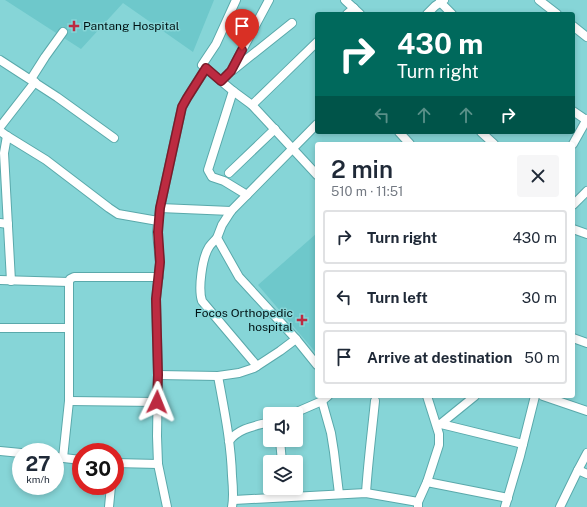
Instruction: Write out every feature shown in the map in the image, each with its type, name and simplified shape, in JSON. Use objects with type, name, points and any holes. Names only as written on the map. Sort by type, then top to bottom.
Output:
[{"type":"street","points":[[236,0],[219,39],[202,65],[252,105],[315,173]]},
{"type":"street","points":[[231,71],[269,0]]},
{"type":"street","points":[[345,0],[353,12]]},
{"type":"street","points":[[539,0],[554,12]]},
{"type":"street","points":[[428,12],[437,2],[450,12]]},
{"type":"street","points":[[221,81],[231,71],[292,23]]},
{"type":"street","points":[[575,28],[587,37]]},
{"type":"street","points":[[0,127],[33,81],[45,57],[63,32]]},
{"type":"street","points":[[252,105],[315,44]]},
{"type":"street","points":[[0,60],[33,81],[114,138]]},
{"type":"street","points":[[166,507],[158,464],[156,299],[160,262],[158,221],[182,107],[206,68]]},
{"type":"street","points":[[233,91],[208,170],[212,177],[224,181],[247,195]]},
{"type":"street","points":[[574,142],[587,119],[575,112]]},
{"type":"street","points":[[257,366],[202,301],[200,296],[202,269],[209,248],[217,238],[222,225],[231,211],[315,126]]},
{"type":"street","points":[[229,173],[275,129]]},
{"type":"street","points":[[3,134],[46,160],[118,214],[158,221]]},
{"type":"street","points":[[3,134],[4,224],[11,281]]},
{"type":"street","points":[[400,134],[408,142]]},
{"type":"street","points":[[483,134],[492,142]]},
{"type":"street","points":[[575,203],[587,191]]},
{"type":"street","points":[[160,208],[231,211]]},
{"type":"street","points":[[575,231],[587,234]]},
{"type":"street","points":[[217,238],[239,276],[296,339],[315,363]]},
{"type":"street","points":[[62,443],[69,401],[70,279],[74,276],[159,277]]},
{"type":"street","points":[[0,280],[69,282]]},
{"type":"street","points":[[0,328],[69,328]]},
{"type":"street","points":[[158,375],[218,376],[239,373],[254,368],[296,339]]},
{"type":"street","points":[[575,339],[587,343]]},
{"type":"street","points":[[218,376],[232,464],[233,504],[284,497],[366,493],[418,505],[439,445],[439,426],[428,398]]},
{"type":"street","points":[[303,409],[325,398],[339,494]]},
{"type":"street","points":[[439,426],[473,398]]},
{"type":"street","points":[[505,507],[534,398]]},
{"type":"street","points":[[549,398],[587,411]]},
{"type":"street","points":[[69,401],[157,402]]},
{"type":"street","points":[[366,493],[375,401]]},
{"type":"street","points":[[229,441],[239,431],[263,424]]},
{"type":"street","points":[[439,426],[523,444]]},
{"type":"street","points":[[0,451],[12,452]]},
{"type":"street","points":[[560,507],[587,453]]},
{"type":"street","points":[[124,463],[158,464]]},
{"type":"street","points":[[578,470],[587,474]]},
{"type":"street","points":[[427,482],[508,498]]},
{"type":"street","points":[[109,507],[110,495]]},
{"type":"shaded area","name":"Pantang Hospital","points":[[5,0],[214,0],[193,52],[123,3],[81,49]]},
{"type":"shaded area","name":"Focos Orthopedic hospital","points":[[315,235],[315,352],[258,285]]},
{"type":"place","name":"Pantang Hospital","points":[[74,26]]},
{"type":"place","name":"Focos Orthopedic hospital","points":[[302,320]]},
{"type":"route","points":[[157,402],[158,375],[156,299],[160,262],[158,232],[160,208],[182,107],[206,68],[221,81],[231,71],[242,50]]}]
